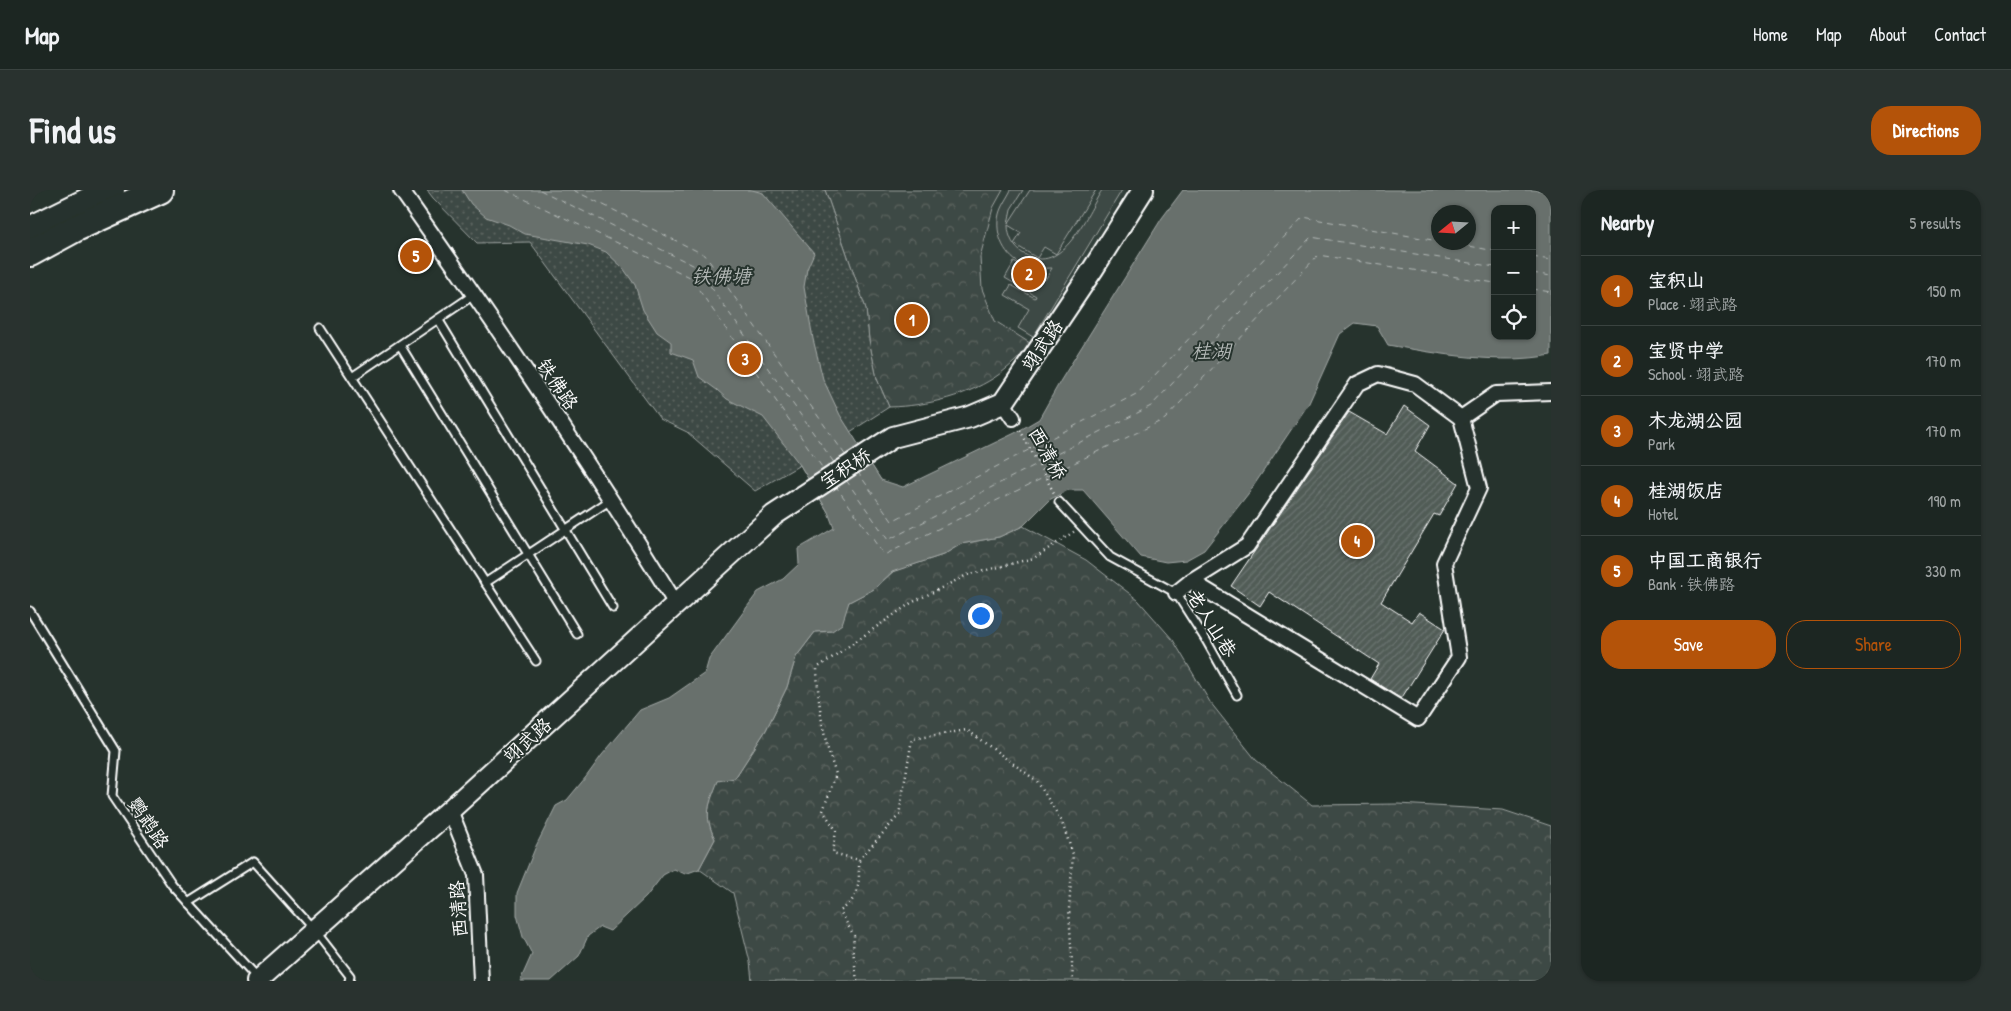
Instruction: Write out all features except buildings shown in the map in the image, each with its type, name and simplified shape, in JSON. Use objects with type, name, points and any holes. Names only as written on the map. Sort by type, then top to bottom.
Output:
[{"type":"highway","points":[[30,230],[111,195],[160,190]]},
{"type":"highway","points":[[30,252],[76,228],[111,195]]},
{"type":"main road","name":"翊武路","points":[[1008,410],[1143,190]]},
{"type":"main road","name":"宝积桥","points":[[796,500],[893,437],[970,417],[1008,410]]},
{"type":"main road","name":"翊武路","points":[[258,980],[450,810],[774,515],[796,500]]},
{"type":"street","name":"铁佛路","points":[[401,190],[474,294],[612,499],[676,604]]},
{"type":"street","points":[[1176,593],[1191,581],[1247,546],[1357,384],[1378,374],[1415,384],[1461,418],[1479,488],[1444,563],[1459,657],[1418,719],[1191,581]]},
{"type":"street","points":[[1461,418],[1496,394],[1551,392]]},
{"type":"street","name":"西清路","points":[[450,810],[476,875],[481,981]]},
{"type":"lane","points":[[352,377],[474,294]]},
{"type":"lane","points":[[438,319],[613,608]]},
{"type":"lane","points":[[320,328],[536,661]]},
{"type":"lane","points":[[400,345],[577,634]]},
{"type":"lane","points":[[485,583],[612,499]]},
{"type":"lane","name":"老人山巷","points":[[1059,502],[1110,557],[1176,593],[1237,695]]},
{"type":"lane","name":"鹦鹉路","points":[[30,611],[116,751],[112,796],[172,885],[258,980]]},
{"type":"lane","points":[[188,903],[254,862],[315,931],[350,976],[349,981]]},
{"type":"path","name":"西清桥","points":[[1008,410],[1059,502]]},
{"type":"path","points":[[858,860],[833,852],[836,830],[823,811],[836,774],[827,751],[818,702],[817,668],[910,603],[967,575],[1034,558],[1082,526]]},
{"type":"path","points":[[857,981],[853,950],[854,936],[840,911],[848,906],[859,887],[858,860],[899,815],[912,739],[967,730],[1037,781],[1061,820],[1073,854],[1069,909],[1073,981]]},
{"type":"shaded area","points":[[1003,190],[1127,190],[1033,345],[995,321],[982,290],[980,258],[993,208]]},
{"type":"green space","points":[[427,190],[825,190],[866,309],[869,340],[877,379],[889,407],[850,432],[881,480],[828,512],[800,465],[755,491],[687,432],[660,419],[530,242],[477,243]]},
{"type":"green space","points":[[825,190],[1003,190],[993,208],[980,257],[982,289],[995,321],[1033,345],[1009,367],[976,388],[933,402],[889,407],[877,379],[869,340],[866,309]]},
{"type":"green space","points":[[1011,190],[1023,190],[1011,209],[1008,224],[1030,190],[1096,190],[1056,254],[1072,240],[1102,190],[1122,190],[1033,337],[1018,328],[1029,309],[1005,295],[1011,285],[1035,298],[1036,296],[1005,278],[1014,262],[1045,280],[1052,268],[1025,266],[1012,257],[1003,245],[998,230],[999,214]],"holes":[[[1008,225],[1021,233],[1014,244],[1037,258],[1044,247],[1056,254],[1038,259],[1024,254],[1017,249],[1012,242]]]},
{"type":"green space","points":[[1023,526],[1086,560],[1138,600],[1173,640],[1210,702],[1256,760],[1312,805],[1398,804],[1503,810],[1551,826],[1551,981],[752,981],[750,962],[733,893],[699,869],[715,839],[708,816],[718,780],[735,778],[766,730],[787,687],[796,657],[815,632],[832,631],[849,602],[874,589],[894,571],[943,555],[961,544],[999,537]]},
{"type":"water","name":"桂湖","points":[[462,190],[752,190],[763,193],[814,253],[807,269],[804,287],[813,339],[823,379],[840,415],[881,480],[903,487],[1015,433],[1039,419],[1061,380],[1162,218],[1183,190],[1551,190],[1551,355],[1532,358],[1491,359],[1428,352],[1388,345],[1377,326],[1355,323],[1340,334],[1309,403],[1248,494],[1204,550],[1186,560],[1166,562],[1141,557],[1083,490],[1068,490],[1049,500],[1023,526],[999,537],[961,544],[943,555],[892,572],[874,589],[849,602],[842,624],[832,631],[815,632],[796,657],[787,687],[766,730],[735,778],[718,781],[712,796],[708,816],[715,839],[699,869],[685,874],[674,869],[663,875],[646,897],[610,931],[600,927],[588,936],[579,956],[551,981],[520,981],[532,954],[523,937],[517,915],[517,893],[536,846],[556,806],[567,800],[640,710],[669,698],[705,673],[709,659],[758,592],[783,579],[799,564],[798,549],[834,528],[828,512],[800,465],[763,417],[727,399],[699,377],[693,360],[671,352],[671,342],[657,332],[643,310],[635,285],[623,268],[606,252],[588,245],[525,234],[509,225],[486,217],[471,204]]},
{"type":"ferry route","points":[[505,190],[690,277],[824,470]]},
{"type":"ferry route","points":[[540,190],[697,267],[835,464]]},
{"type":"ferry route","points":[[573,190],[705,255],[846,456]]},
{"type":"ferry route","points":[[857,471],[892,521],[1138,393],[1303,217],[1431,240]]},
{"type":"ferry route","points":[[846,480],[888,540],[1151,406],[1311,237],[1491,266]]},
{"type":"ferry route","points":[[1476,247],[1491,250]]},
{"type":"ferry route","points":[[835,485],[884,555],[1165,419],[1318,255],[1491,282]]},
{"type":"ferry route","points":[[1536,258],[1551,260]]},
{"type":"ferry route","points":[[1536,274],[1551,276]]},
{"type":"ferry route","points":[[1536,290],[1551,292]]},
{"type":"place","name":"中国工商银行","points":[[416,256]]},
{"type":"place","name":"宝贤中学","points":[[1029,274]]},
{"type":"place","name":"宝积山","points":[[912,320]]},
{"type":"place","name":"木龙湖公园","points":[[745,359]]},
{"type":"place","name":"桂湖饭店","points":[[1357,541]]},
{"type":"water label","name":"铁佛塘","points":[[721,275]]}]
